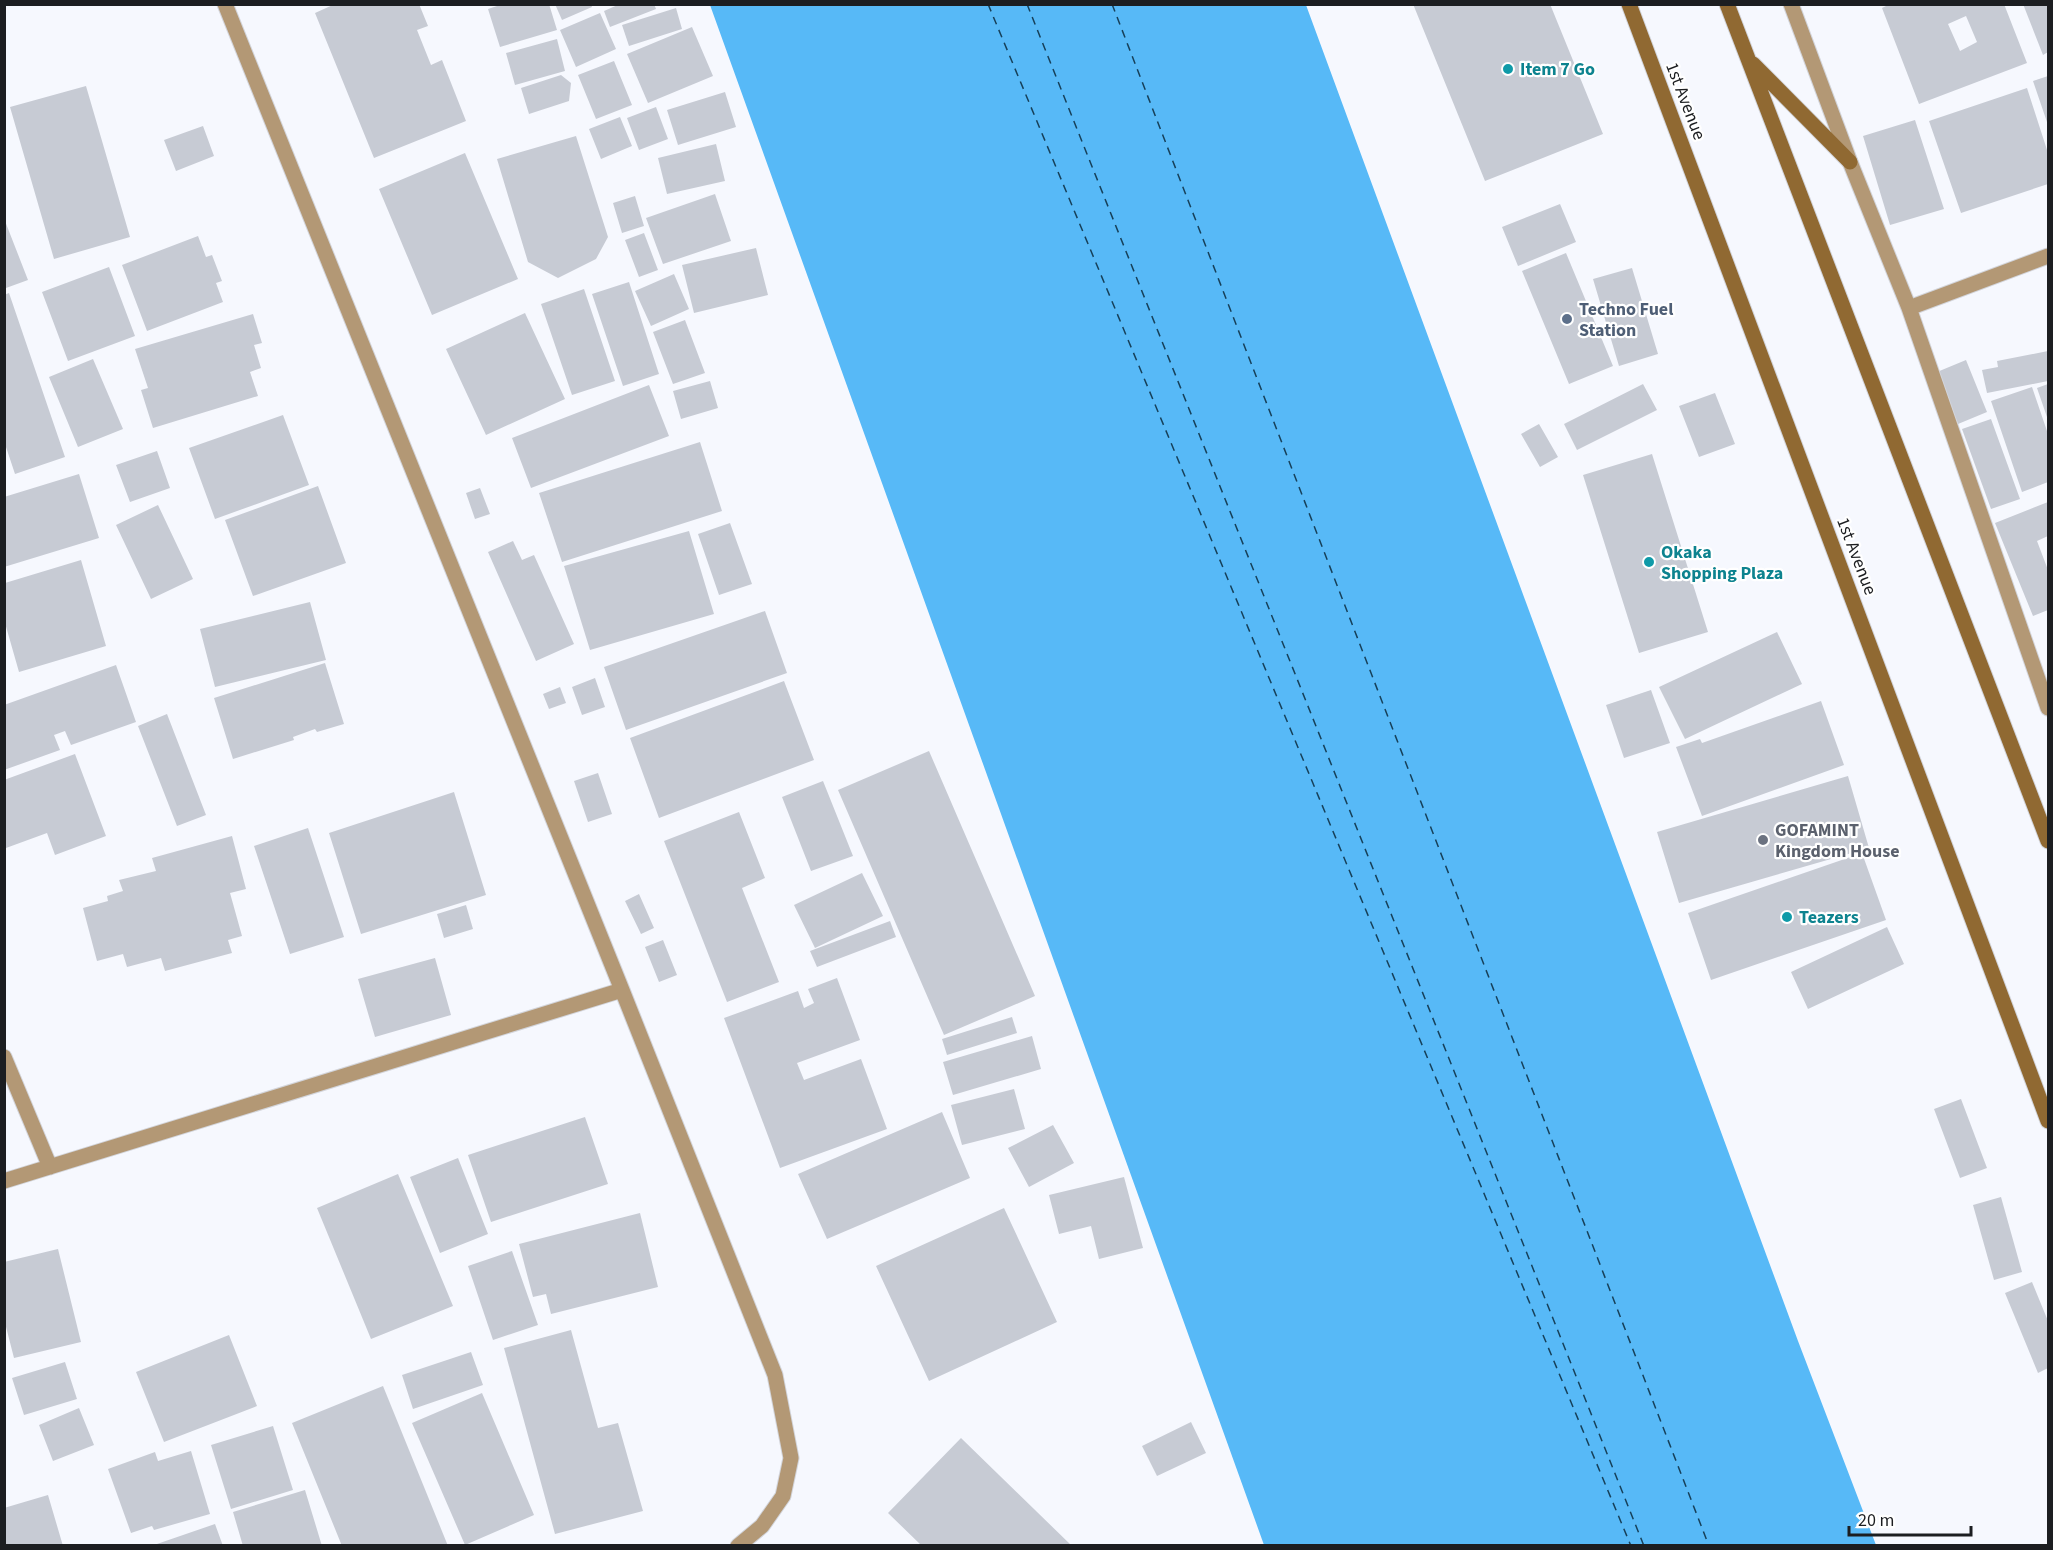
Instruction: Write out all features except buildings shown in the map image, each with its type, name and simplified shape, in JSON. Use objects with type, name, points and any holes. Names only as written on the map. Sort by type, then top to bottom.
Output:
[{"type":"main road","name":"1st Avenue","points":[[1629,4],[2049,1121]]},
{"type":"main road","points":[[1727,4],[2049,841]]},
{"type":"main road","points":[[1748,58],[1850,162]]},
{"type":"street","points":[[225,4],[775,1375],[791,1458],[783,1496],[762,1526],[738,1545]]},
{"type":"street","points":[[1791,4],[1850,162],[1909,308],[2049,708]]},
{"type":"street","points":[[1909,308],[2049,256]]},
{"type":"street","points":[[4,1181],[622,990]]},
{"type":"street","points":[[4,1057],[50,1167]]},
{"type":"water","points":[[710,5],[1306,5],[1798,1341],[1876,1545],[1264,1545]]},
{"type":"ferry route","points":[[988,4],[1631,1546]]},
{"type":"ferry route","points":[[1027,4],[1644,1546]]},
{"type":"ferry route","points":[[1112,4],[1709,1546]]},
{"type":"place","name":"Item 7 Go","points":[[1508,69]]},
{"type":"place","name":"Techno Fuel Station","points":[[1567,319]]},
{"type":"place","name":"Okaka Shopping Plaza","points":[[1649,562]]},
{"type":"place","name":"GOFAMINT Kingdom House","points":[[1763,840]]},
{"type":"place","name":"Teazers","points":[[1787,917]]}]
